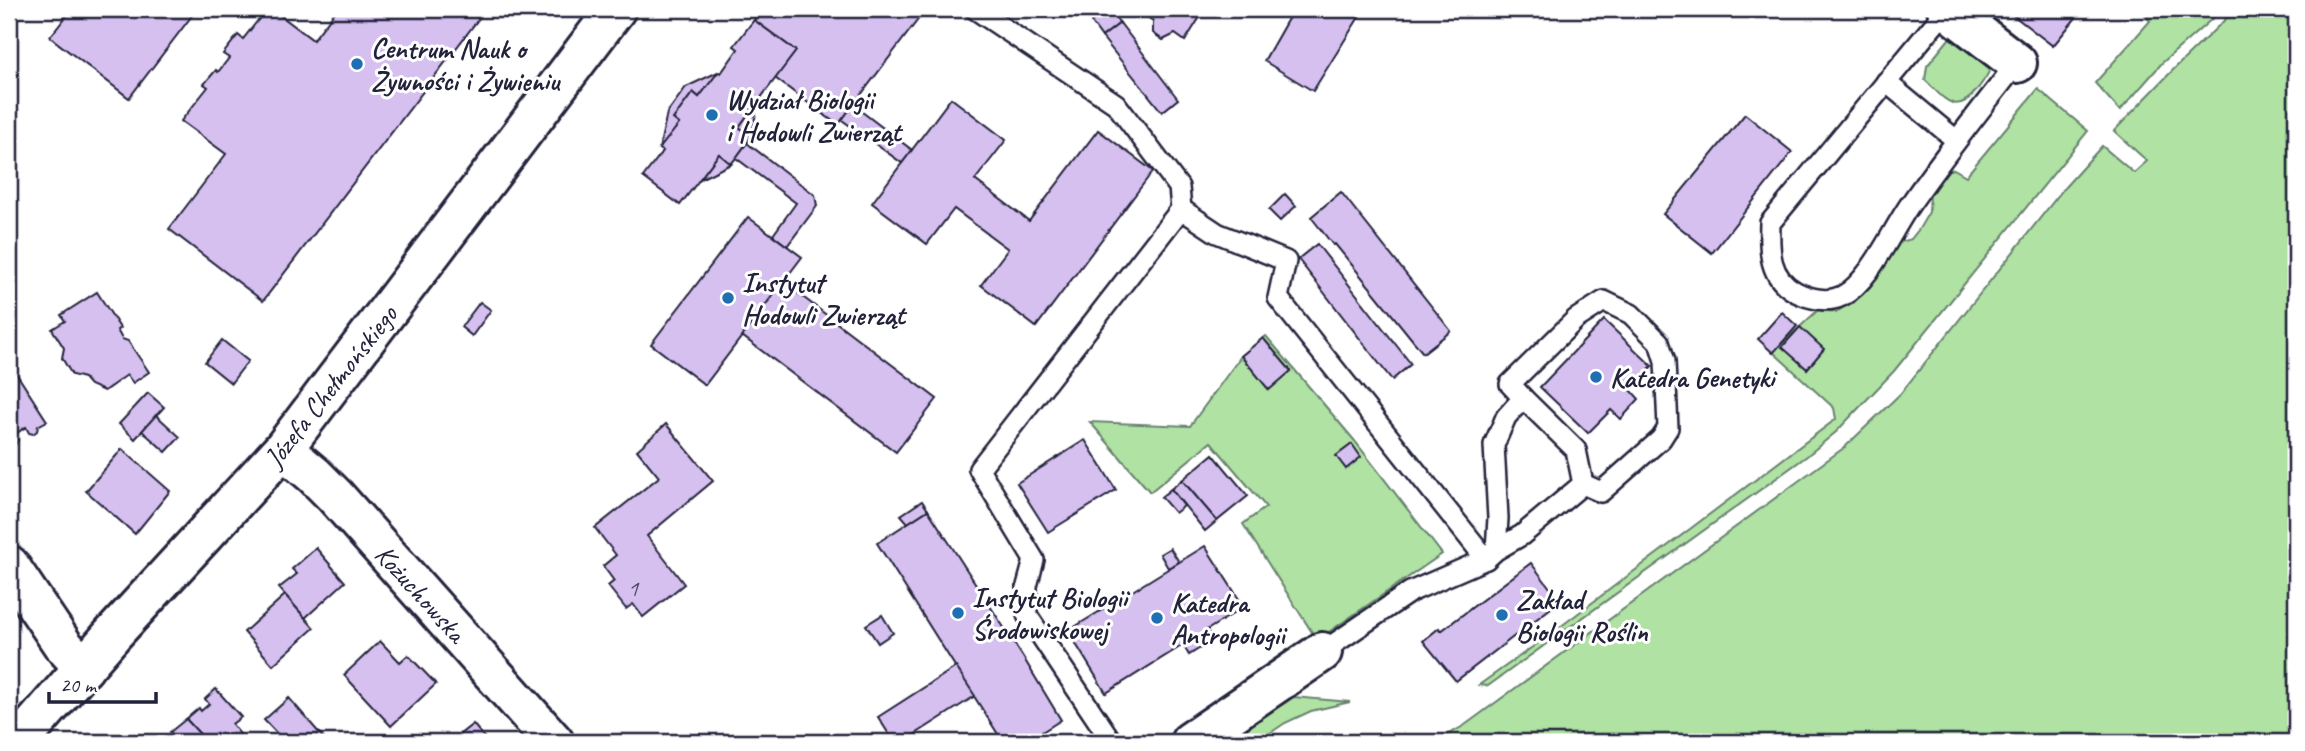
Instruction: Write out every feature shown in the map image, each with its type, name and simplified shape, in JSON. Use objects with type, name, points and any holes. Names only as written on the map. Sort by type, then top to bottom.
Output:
[{"type":"street","name":"Józefa Chełmońskiego","points":[[19,742],[283,449],[616,9]]},
{"type":"street","points":[[1947,9],[2017,63]]},
{"type":"street","name":"Kożuchowska","points":[[283,449],[335,496],[554,742]]},
{"type":"street","points":[[9,565],[63,645],[84,668]]},
{"type":"street","points":[[1190,742],[1322,652]]},
{"type":"lane","points":[[975,9],[1116,104],[1179,187],[1181,209],[979,470],[1034,560],[1027,586],[1027,615],[1112,742]]},
{"type":"lane","points":[[1947,9],[1770,223],[1769,251],[1774,272],[1789,289],[1807,298],[1830,300],[1844,295],[1864,277],[1909,204],[2017,63]]},
{"type":"lane","points":[[1886,82],[1956,140]]},
{"type":"lane","points":[[1181,209],[1217,233],[1286,261],[1278,298],[1491,554]]},
{"type":"lane","points":[[1604,302],[1631,314],[1659,342],[1665,361],[1668,428],[1661,439],[1601,492],[1583,484],[1576,450],[1510,384],[1576,319],[1604,302]]},
{"type":"lane","points":[[1491,554],[1498,518],[1494,445],[1506,417],[1523,398]]},
{"type":"lane","points":[[1322,652],[1410,593],[1491,554],[1522,535],[1583,484]]},
{"type":"green space","points":[[2140,9],[2223,9],[2162,63],[2120,111],[2095,83],[2150,21]]},
{"type":"green space","points":[[2236,9],[2296,9],[2296,742],[1421,742],[1442,738],[1465,725],[1845,447],[1900,394],[2065,187],[2102,146],[2134,173],[2147,161],[2114,131]]},
{"type":"green space","points":[[1953,34],[1991,67],[1969,99],[1956,104],[1944,98],[1925,80],[1927,66]]},
{"type":"green space","points":[[2038,89],[2088,131],[1894,371],[1836,432],[1807,456],[1488,686],[1479,685],[1836,419],[1834,408],[1773,352],[1818,310],[1837,312],[1870,287],[1899,242],[1911,239],[1919,229],[1929,212],[1930,192],[1944,171],[1954,169],[1966,176]]},
{"type":"green space","points":[[1266,336],[1354,440],[1442,554],[1317,640],[1243,524],[1266,507],[1211,442],[1150,492],[1090,422],[1190,426],[1241,356],[1269,389],[1291,371],[1263,338]]},
{"type":"green space","points":[[1293,697],[1350,702],[1311,711],[1285,723],[1257,742],[1222,742]]},
{"type":"building","points":[[72,9],[197,9],[129,98],[50,37]]},
{"type":"building","points":[[267,9],[272,9],[313,40],[337,9],[486,9],[263,301],[169,229],[226,154],[181,121],[208,87],[204,84],[229,58],[223,54],[238,35],[243,39]]},
{"type":"building","points":[[763,9],[926,9],[838,125],[775,78],[796,51],[754,20]]},
{"type":"building","points":[[1107,9],[1120,23],[1102,37],[1091,22]]},
{"type":"building","points":[[1135,9],[1205,9],[1185,41],[1175,34],[1163,40],[1153,33],[1153,21]]},
{"type":"building","points":[[1322,9],[1364,9],[1313,91],[1264,61],[1293,10],[1304,17],[1319,13]]},
{"type":"building","points":[[2005,9],[2083,9],[2053,46]]},
{"type":"building","name":"Wydział Biologii i Hodowli Zwierząt","points":[[754,20],[796,51],[739,127],[752,136],[736,158],[731,164],[719,154],[680,205],[643,177],[663,151],[659,149],[679,124],[673,119],[693,92],[699,97],[718,72],[721,73],[738,49],[734,46]]},
{"type":"building","points":[[1120,23],[1178,99],[1162,112],[1102,37]]},
{"type":"building","points":[[718,72],[699,97],[693,92],[673,119],[679,124],[659,149],[667,113],[686,87]]},
{"type":"building","points":[[951,98],[1006,140],[975,180],[1029,221],[1098,130],[1153,171],[1036,327],[981,285],[1008,249],[954,209],[927,244],[872,203]]},
{"type":"building","points":[[758,101],[752,136],[739,127]]},
{"type":"building","points":[[853,105],[912,150],[902,163],[842,120]]},
{"type":"building","points":[[1745,114],[1792,152],[1712,253],[1663,214]]},
{"type":"building","points":[[747,143],[815,195],[817,206],[787,246],[773,235],[796,203],[736,158]]},
{"type":"building","points":[[719,154],[731,164],[700,179]]},
{"type":"building","points":[[1341,192],[1451,331],[1423,353],[1311,217]]},
{"type":"building","points":[[1285,194],[1296,206],[1280,221],[1269,210]]},
{"type":"building","name":"Instytut Hodowli Zwierząt","points":[[748,217],[802,257],[705,385],[651,344]]},
{"type":"building","points":[[1317,244],[1411,364],[1392,380],[1298,259]]},
{"type":"building","points":[[783,282],[937,399],[896,452],[742,336]]},
{"type":"building","points":[[97,292],[120,328],[117,330],[122,339],[128,341],[149,372],[133,383],[127,375],[104,391],[90,385],[84,378],[72,375],[62,358],[64,348],[52,329],[65,321],[61,315]]},
{"type":"building","points":[[480,302],[491,310],[472,336],[461,327]]},
{"type":"building","points":[[1782,312],[1797,326],[1773,353],[1758,339]]},
{"type":"building","name":"Katedra Genetyki","points":[[1604,320],[1652,366],[1630,389],[1639,399],[1621,419],[1611,410],[1588,433],[1540,387]]},
{"type":"building","points":[[1800,327],[1824,349],[1807,369],[1782,347]]},
{"type":"building","points":[[1263,338],[1291,371],[1269,390],[1241,356]]},
{"type":"building","points":[[222,340],[248,361],[231,383],[205,362]]},
{"type":"building","points":[[9,362],[47,421],[38,426],[33,434],[29,433],[26,427],[14,435],[18,440],[14,447],[9,446]]},
{"type":"building","points":[[148,393],[164,407],[135,439],[119,424]]},
{"type":"building","points":[[156,415],[180,437],[166,452],[142,431]]},
{"type":"building","points":[[666,424],[713,481],[647,536],[684,584],[643,617],[633,604],[626,609],[608,586],[614,581],[603,566],[616,555],[595,528],[659,477],[637,450]]},
{"type":"building","points":[[1085,440],[1116,490],[1048,532],[1017,483]]},
{"type":"building","points":[[1352,444],[1361,457],[1346,469],[1336,456]]},
{"type":"building","points":[[122,449],[170,491],[135,534],[86,491]]},
{"type":"building","points":[[1213,454],[1248,496],[1217,521],[1182,480]]},
{"type":"building","points":[[1182,480],[1217,521],[1205,531],[1171,489]]},
{"type":"building","points":[[1171,489],[1184,506],[1175,513],[1161,497]]},
{"type":"building","points":[[922,501],[928,510],[908,523],[901,515]]},
{"type":"building","name":"Instytut Biologii Środowiskowej","points":[[928,510],[1061,720],[1026,742],[1003,742],[877,543]]},
{"type":"building","name":"Katedra Antropologii","points":[[1205,546],[1244,607],[1207,630],[1213,640],[1189,655],[1183,645],[1106,693],[1068,631]]},
{"type":"building","points":[[316,548],[345,582],[305,618],[279,588],[297,574],[292,569]]},
{"type":"building","points":[[1170,548],[1179,562],[1168,568],[1160,554]]},
{"type":"building","name":"Zakład Biologii Roślin","points":[[1531,563],[1560,601],[1456,681],[1423,641],[1439,628],[1441,631]]},
{"type":"building","points":[[285,595],[314,628],[273,665],[244,632]]},
{"type":"building","points":[[882,615],[893,633],[878,643],[866,625]]},
{"type":"building","points":[[380,641],[400,662],[408,655],[436,684],[391,726],[344,675]]},
{"type":"building","points":[[956,667],[975,696],[903,742],[894,742],[878,717]]},
{"type":"building","points":[[216,689],[241,717],[232,724],[243,738],[240,742],[207,742],[186,719],[199,708],[201,711],[209,704],[205,699]]},
{"type":"building","points":[[289,698],[327,742],[285,742],[264,720]]},
{"type":"building","points":[[186,719],[207,742],[165,742],[173,735],[170,732]]},
{"type":"building","points":[[473,724],[488,742],[450,742]]},
{"type":"place","name":"Centrum Nauk o Żywności i Żywieniu","points":[[357,64]]},
{"type":"place","name":"Wydział Biologii i Hodowli Zwierząt","points":[[712,115]]},
{"type":"place","name":"Instytut Hodowli Zwierząt","points":[[728,298]]},
{"type":"place","name":"Katedra Genetyki","points":[[1596,377]]},
{"type":"place","name":"Instytut Biologii Środowiskowej","points":[[958,613]]},
{"type":"place","name":"Zakład Biologii Roślin","points":[[1502,615]]},
{"type":"place","name":"Katedra Antropologii","points":[[1157,618]]}]
